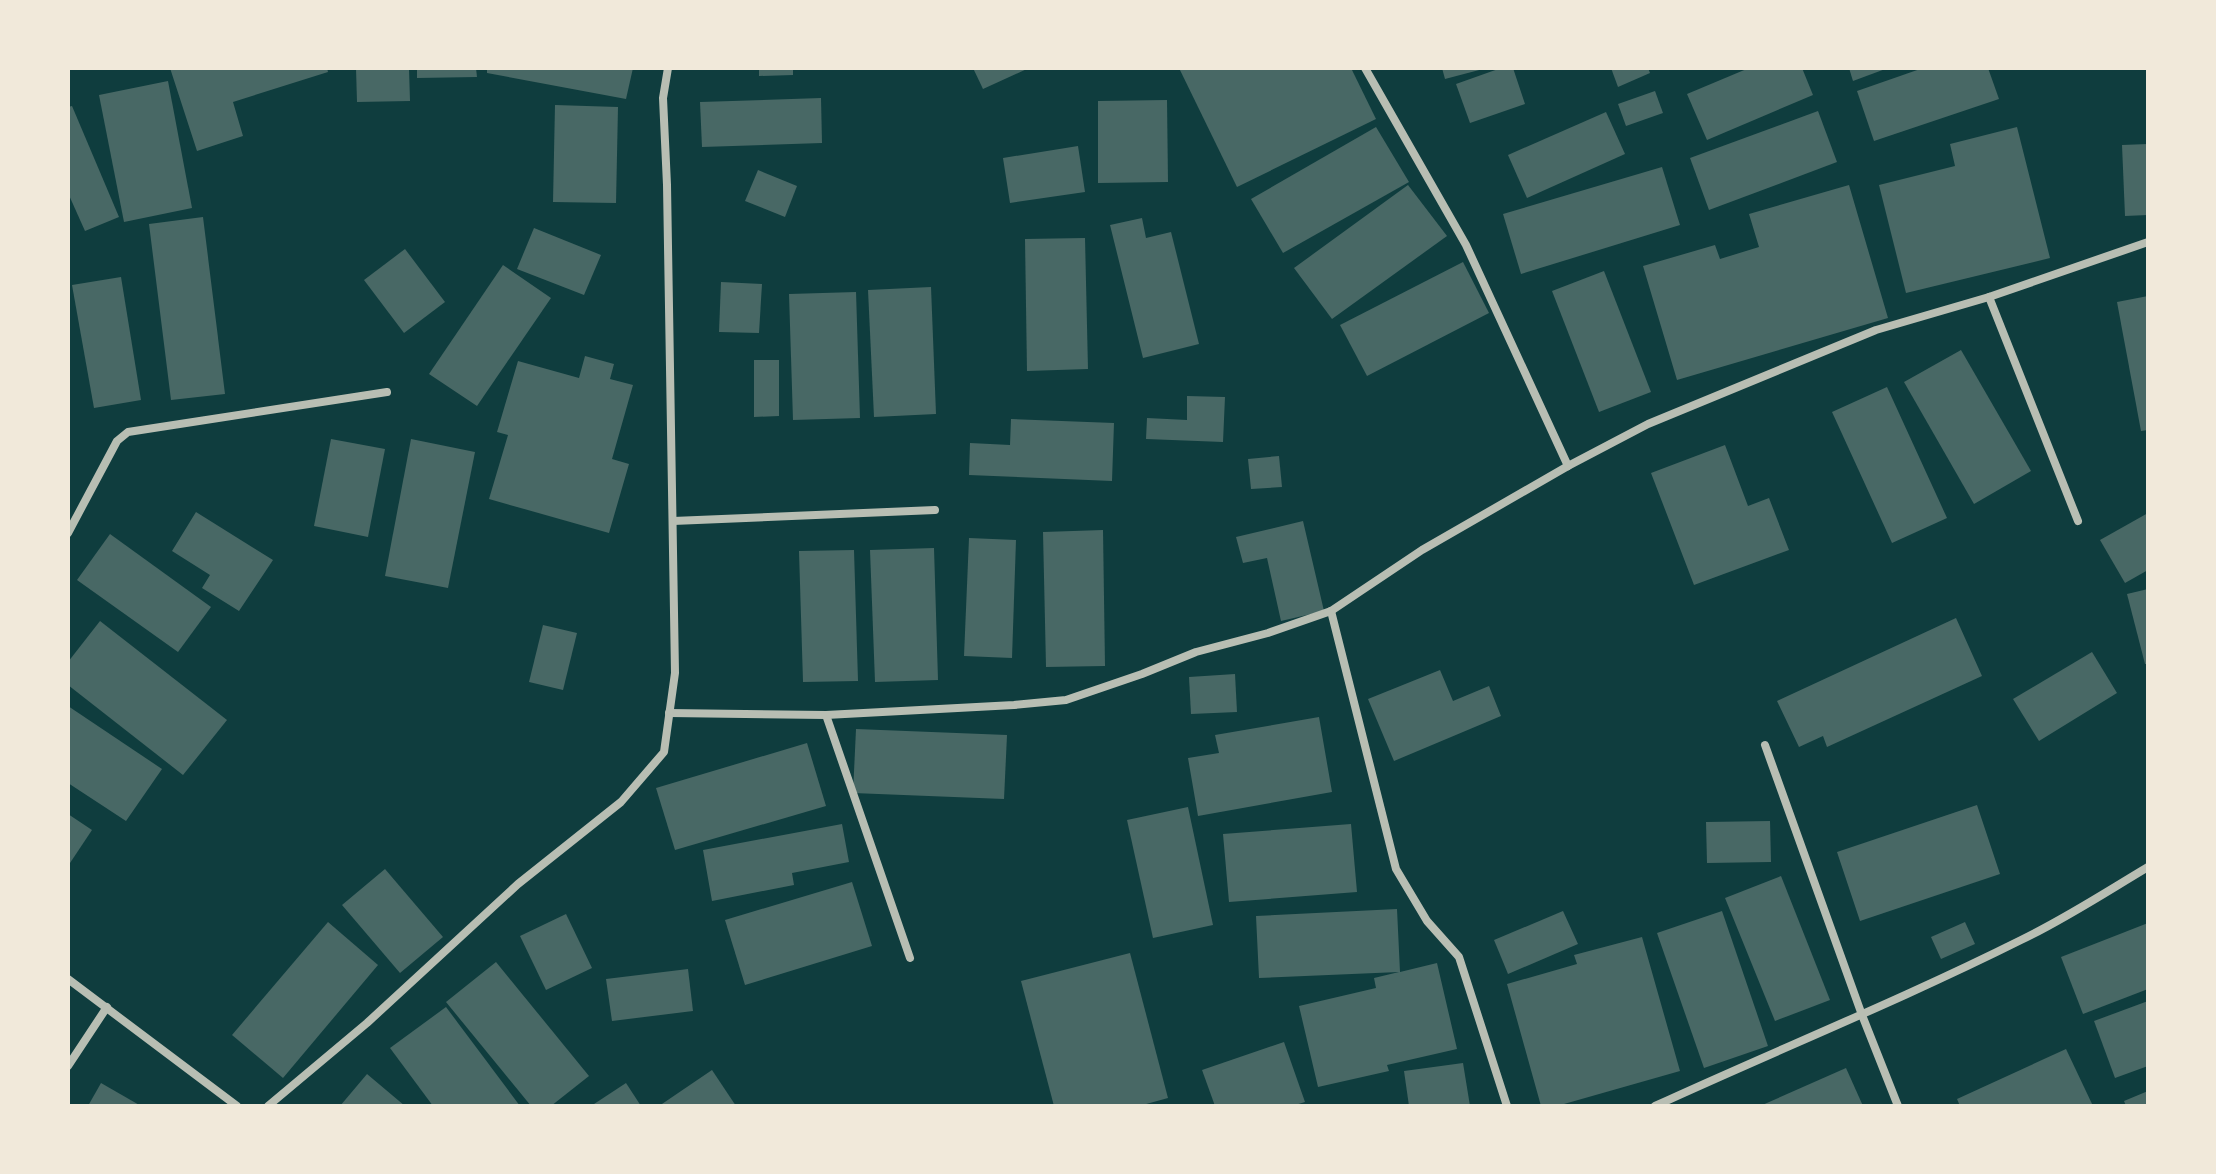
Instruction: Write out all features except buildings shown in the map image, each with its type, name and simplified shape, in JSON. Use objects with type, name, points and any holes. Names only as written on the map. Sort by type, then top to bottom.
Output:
[{"type":"street","points":[[268,1106],[367,1023],[518,884],[621,802],[664,752],[675,673],[663,98],[668,68]]},
{"type":"street","points":[[1365,68],[1466,245],[1568,466]]},
{"type":"street","points":[[669,713],[826,715],[1066,700],[1196,652],[1268,633],[1331,611],[1422,550],[1648,424],[1876,330],[1989,297],[2148,242]]},
{"type":"street","points":[[1989,297],[2078,521]]},
{"type":"street","points":[[68,533],[117,441],[128,432],[387,392]]},
{"type":"street","points":[[673,521],[935,510]]},
{"type":"street","points":[[1331,611],[1396,869],[1427,921],[1459,957],[1507,1106]]},
{"type":"street","points":[[826,715],[910,958]]},
{"type":"street","points":[[1765,745],[1898,1106]]},
{"type":"street","points":[[1655,1106],[1862,1015],[2024,939],[2148,867]]},
{"type":"street","points":[[68,979],[237,1106]]},
{"type":"street","points":[[68,1066],[107,1007]]}]
